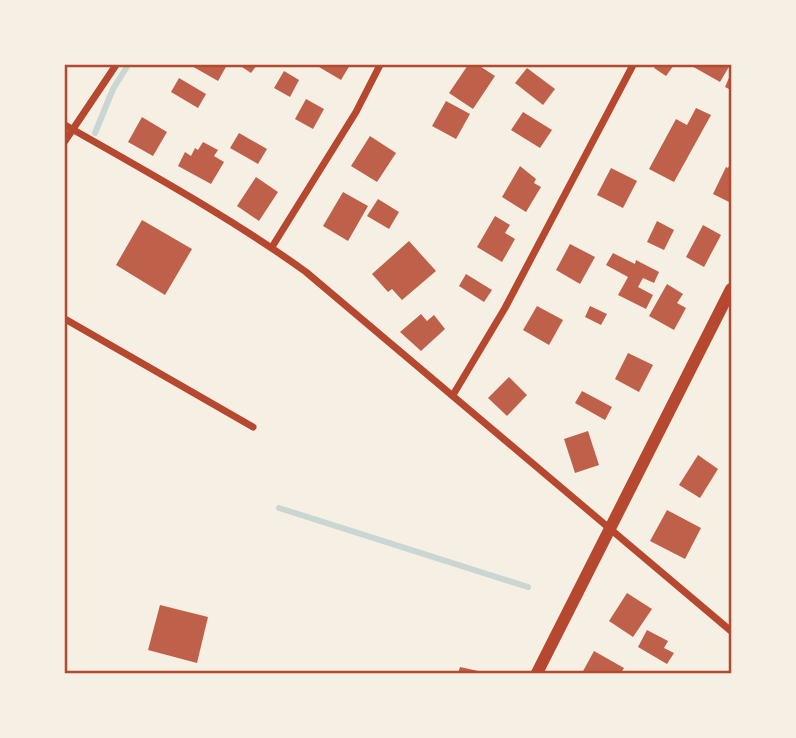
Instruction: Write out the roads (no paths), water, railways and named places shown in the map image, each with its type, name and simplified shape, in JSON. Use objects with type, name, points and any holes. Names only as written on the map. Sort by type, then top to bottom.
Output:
[{"type":"street","points":[[65,141],[116,65]]},
{"type":"street","points":[[272,247],[356,111],[380,65]]},
{"type":"street","points":[[453,395],[505,308],[633,65]]},
{"type":"street","points":[[65,125],[272,247],[337,297],[731,631]]},
{"type":"street","points":[[537,673],[731,289]]},
{"type":"street","points":[[65,319],[253,427]]},
{"type":"waterway","points":[[95,133],[113,89],[128,65]]},
{"type":"waterway","points":[[279,508],[528,587]]}]
